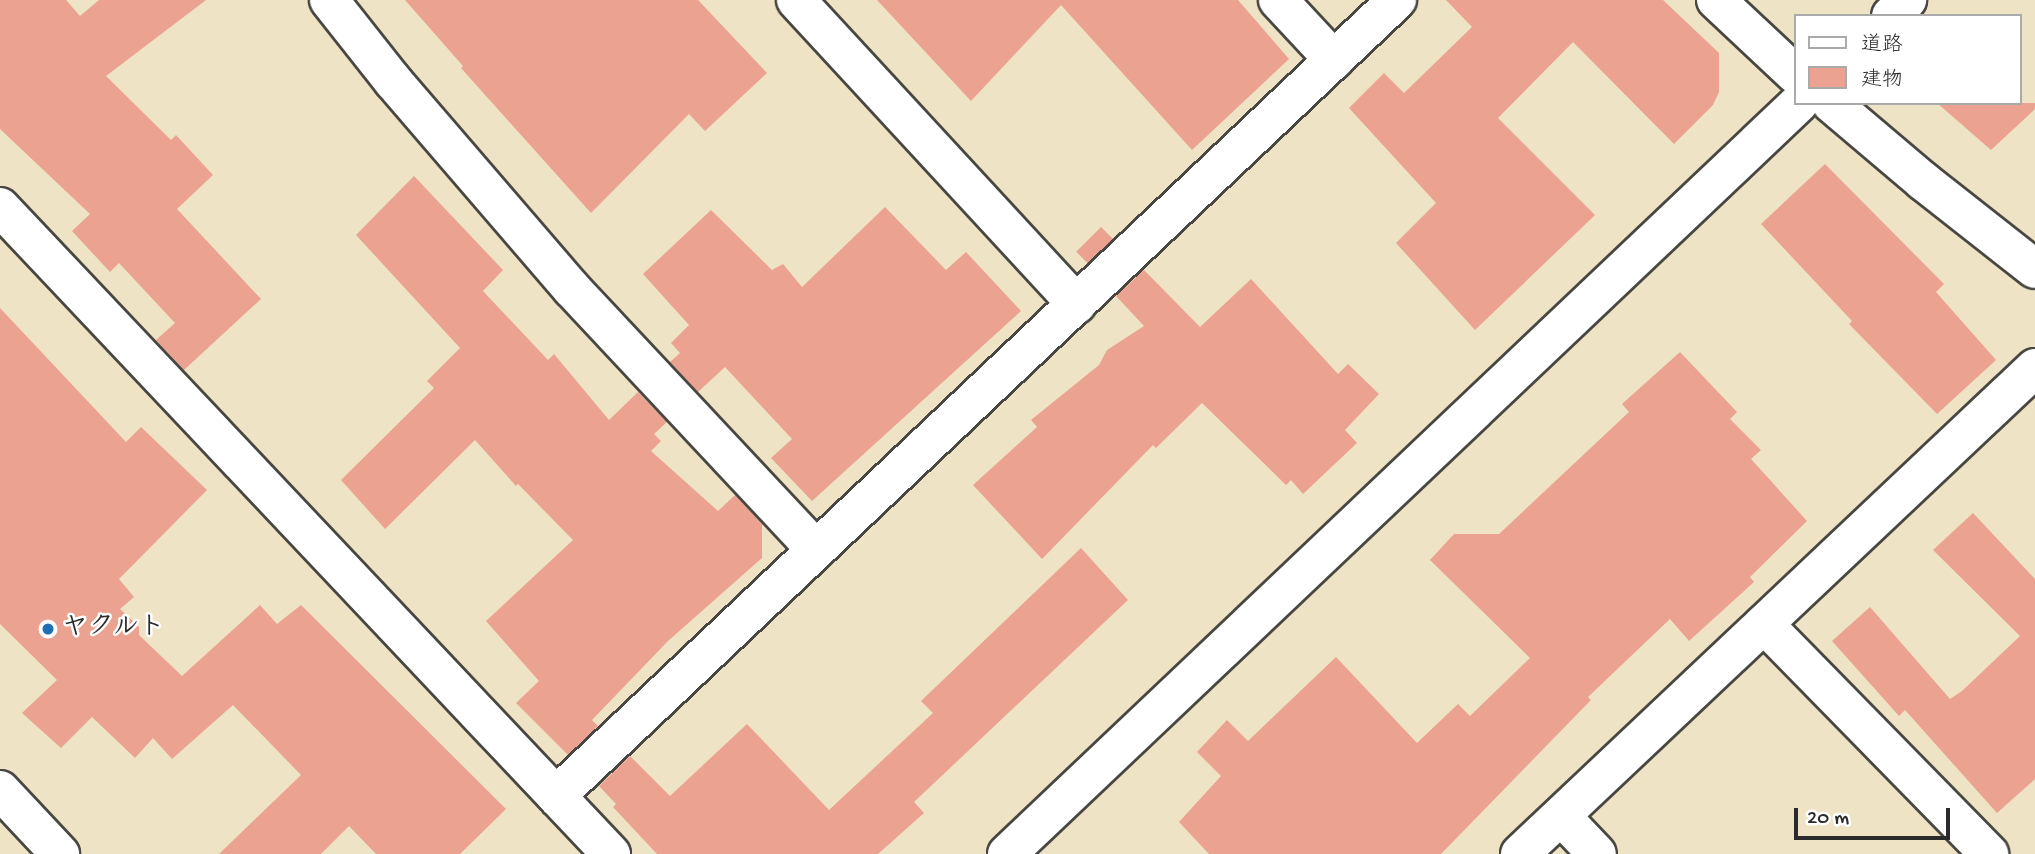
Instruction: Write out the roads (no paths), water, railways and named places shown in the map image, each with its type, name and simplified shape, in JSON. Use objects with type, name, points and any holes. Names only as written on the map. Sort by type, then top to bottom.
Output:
[{"type":"street","points":[[329,0],[393,81],[572,289],[816,550]]},
{"type":"street","points":[[796,0],[1077,304]]},
{"type":"street","points":[[1278,0],[1334,60]]},
{"type":"street","points":[[556,796],[1397,0]]},
{"type":"street","points":[[1716,0],[1794,73]]},
{"type":"street","points":[[1893,14],[1907,0]]},
{"type":"street","points":[[1007,854],[1796,105]]},
{"type":"street","points":[[1832,105],[2035,269]]},
{"type":"street","points":[[0,207],[611,854]]},
{"type":"street","points":[[1520,854],[2035,368]]},
{"type":"street","points":[[1764,624],[1989,854]]},
{"type":"street","points":[[0,790],[60,854]]},
{"type":"street","points":[[1561,816],[1597,854]]},
{"type":"place","name":"ヤクルト","points":[[48,629]]}]
